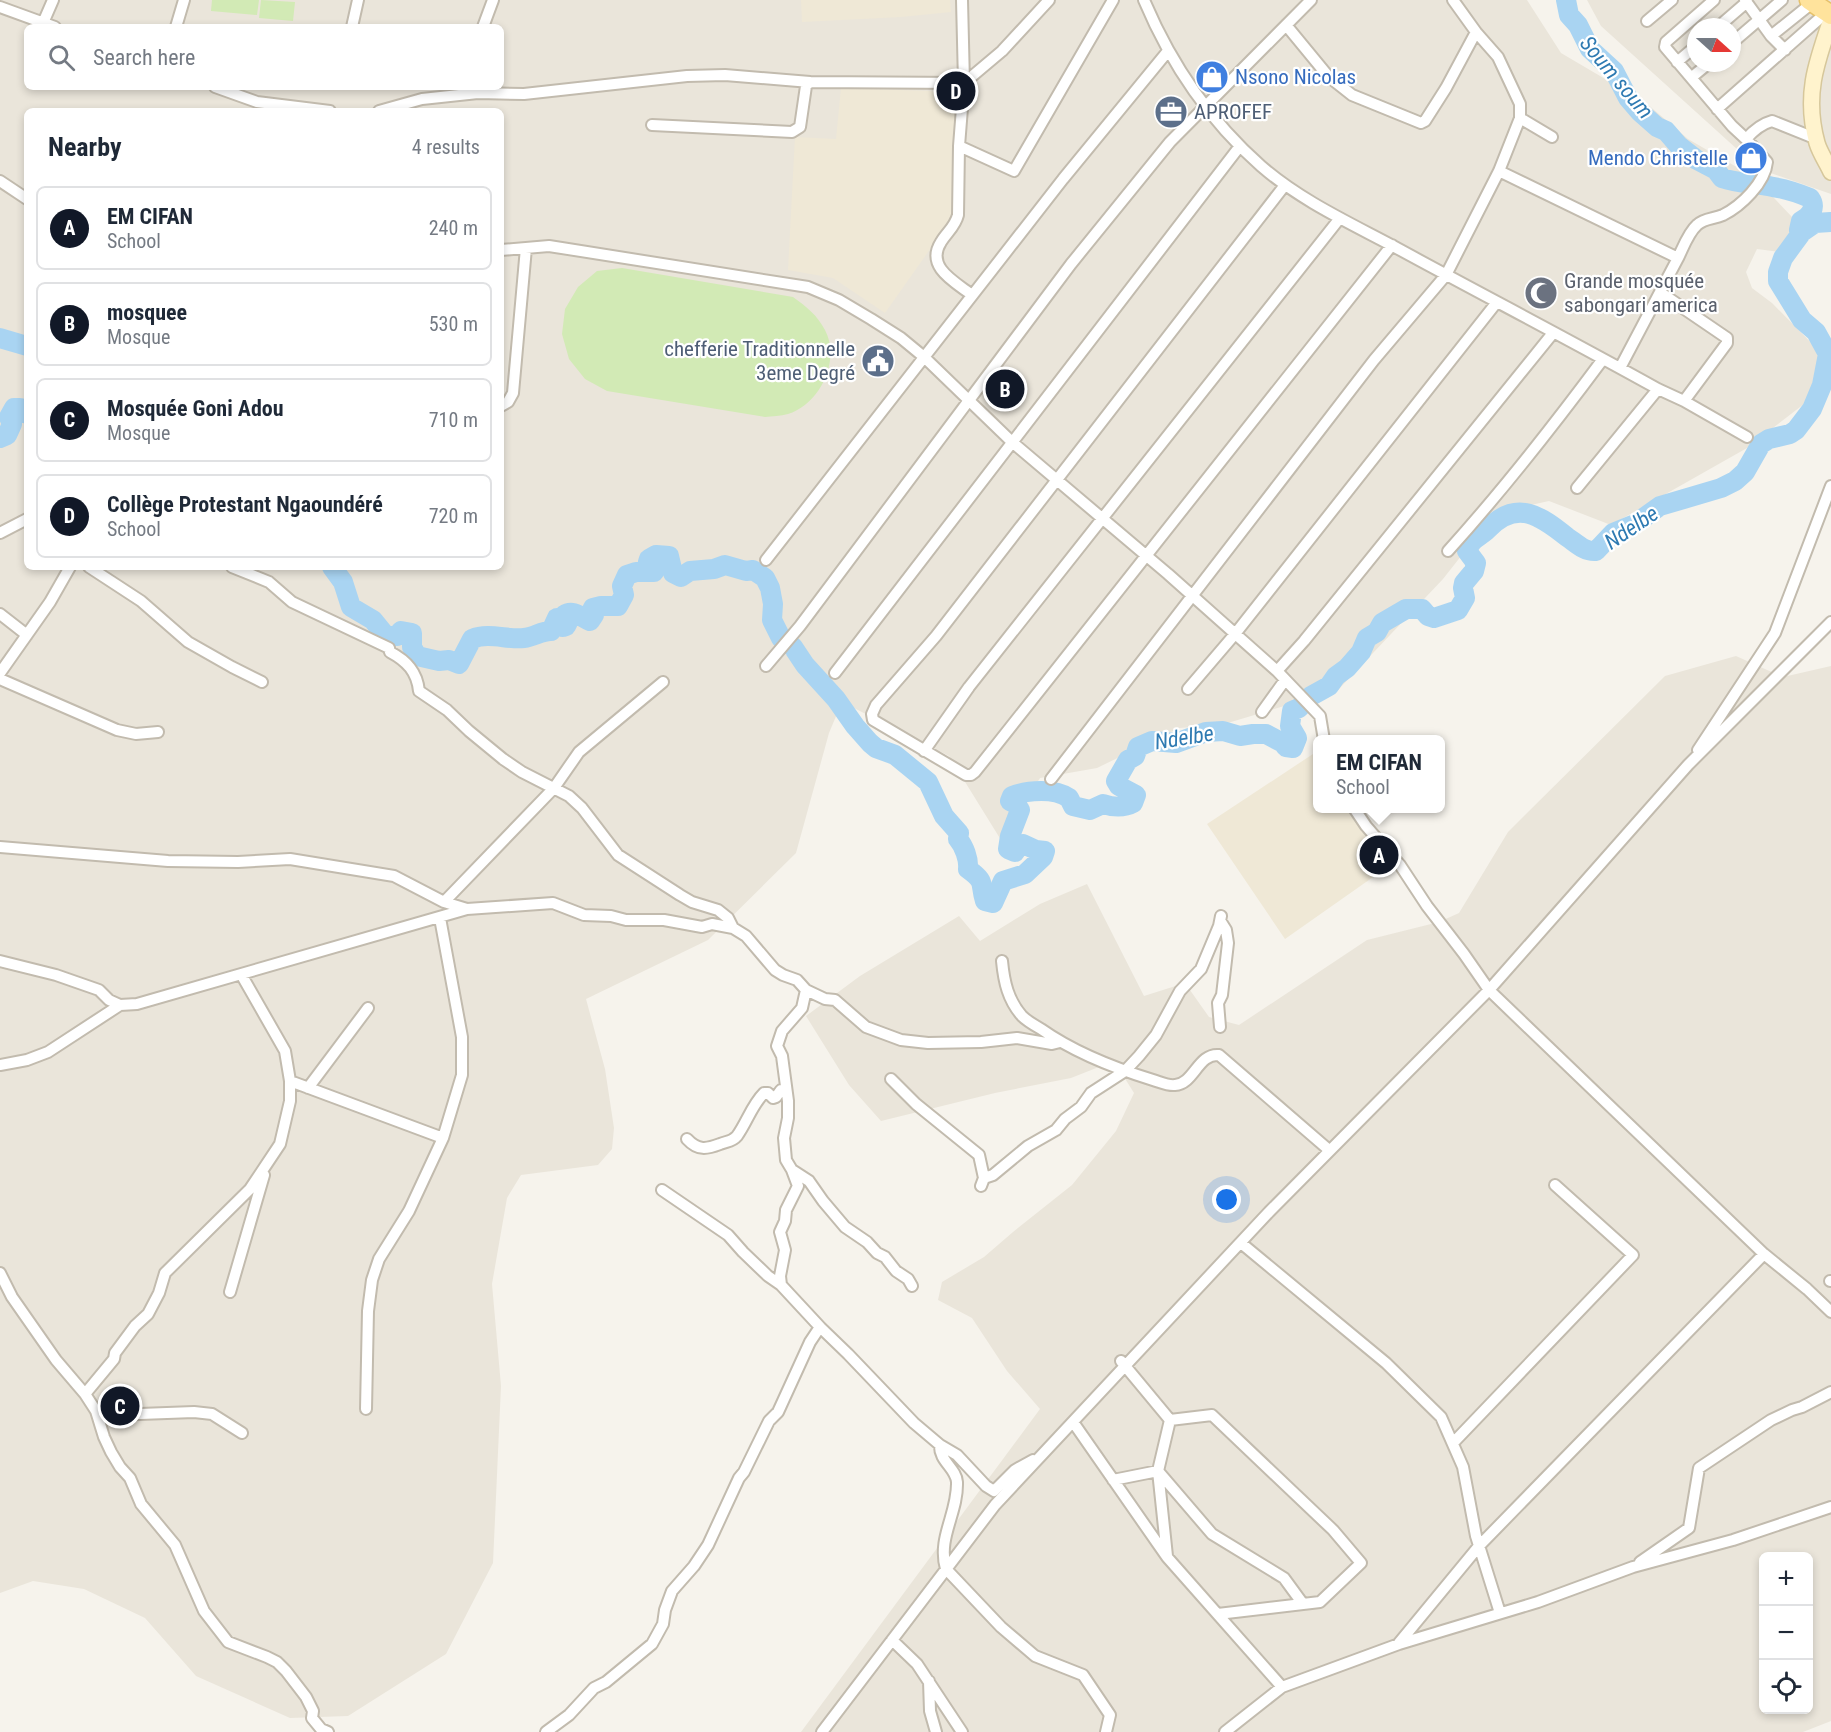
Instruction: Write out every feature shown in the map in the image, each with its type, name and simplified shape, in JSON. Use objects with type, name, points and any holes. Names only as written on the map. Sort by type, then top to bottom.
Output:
[{"type":"main road","points":[[1822,10],[1811,98],[1817,139],[1831,172]]},
{"type":"street","points":[[43,23],[53,0]]},
{"type":"street","points":[[178,24],[184,0]]},
{"type":"street","points":[[353,24],[358,0]]},
{"type":"street","points":[[484,24],[493,0]]},
{"type":"street","points":[[962,0],[964,83],[956,224],[939,244],[935,258],[937,267],[972,295]]},
{"type":"street","points":[[390,108],[422,99],[479,90],[524,94],[687,76],[725,75],[810,82],[964,83],[1002,51],[1049,0]]},
{"type":"street","points":[[959,146],[1014,171],[1113,0]]},
{"type":"street","points":[[1144,0],[1168,51],[1203,106],[1240,146],[1285,185],[1340,218],[1684,401],[1747,437]]},
{"type":"street","points":[[766,666],[1071,264],[1170,142],[1203,106],[1311,0]]},
{"type":"street","points":[[1051,779],[1374,360],[1446,275],[1499,171],[1520,118],[1520,104],[1498,57],[1453,0]]},
{"type":"street","points":[[1647,21],[1672,0]]},
{"type":"street","points":[[1620,368],[1695,227],[1732,210],[1762,179],[1767,162],[1732,126],[1665,47],[1666,42],[1714,0]]},
{"type":"street","points":[[1741,35],[1782,0]]},
{"type":"street","points":[[1728,18],[1746,1],[1771,36],[1785,50]]},
{"type":"street","points":[[0,7],[46,24]]},
{"type":"street","points":[[1771,36],[1822,10]]},
{"type":"street","points":[[1717,109],[1785,50],[1822,10]]},
{"type":"street","points":[[1286,25],[1328,76],[1352,95],[1421,123],[1425,121],[1446,88],[1476,32]]},
{"type":"street","points":[[766,560],[1063,179],[1168,51]]},
{"type":"street","points":[[1677,62],[1687,54]]},
{"type":"street","points":[[1692,77],[1698,72]]},
{"type":"street","points":[[652,125],[792,132],[800,127],[806,86],[810,82]]},
{"type":"street","points":[[222,90],[270,108]]},
{"type":"street","points":[[1520,118],[1552,137]]},
{"type":"street","points":[[1746,139],[1772,121],[1817,139]]},
{"type":"street","points":[[835,673],[1240,146]]},
{"type":"street","points":[[1499,171],[1678,258]]},
{"type":"street","points":[[0,181],[24,197]]},
{"type":"street","points":[[1285,185],[936,636],[876,705],[872,714],[873,720],[966,776],[975,772],[1392,245]]},
{"type":"street","points":[[924,751],[969,687],[1340,218]]},
{"type":"street","points":[[504,250],[549,246],[808,287],[838,300],[871,319],[901,338],[924,357],[1012,442],[1281,675],[1314,707],[1320,716],[1323,735]]},
{"type":"street","points":[[504,404],[513,393],[526,248]]},
{"type":"street","points":[[1661,293],[1727,338],[1726,343],[1684,401]]},
{"type":"street","points":[[1188,689],[1235,634],[1497,302]]},
{"type":"street","points":[[1262,712],[1281,675],[1304,641],[1553,333]]},
{"type":"street","points":[[1448,550],[1479,516],[1603,359]]},
{"type":"street","points":[[1577,488],[1658,389]]},
{"type":"street","points":[[1688,765],[1774,633],[1831,486]]},
{"type":"street","points":[[0,533],[24,521]]},
{"type":"street","points":[[0,673],[50,602],[68,570]]},
{"type":"street","points":[[93,570],[141,602],[189,642],[262,682]]},
{"type":"street","points":[[239,570],[269,582],[292,602],[389,648],[390,652],[406,661],[423,694],[447,710],[468,731],[503,759],[522,772],[569,796],[582,808],[618,855],[692,902],[718,910],[728,918],[734,928]]},
{"type":"street","points":[[0,614],[27,635]]},
{"type":"street","points":[[822,1732],[995,1505],[1073,1422],[1123,1363],[1329,1150],[1489,990],[1688,765],[1831,622]]},
{"type":"street","points":[[0,679],[117,730],[136,734],[158,732]]},
{"type":"street","points":[[444,903],[554,788],[579,752],[663,682]]},
{"type":"street","points":[[1356,813],[1400,865],[1489,990],[1764,1254],[1808,1289],[1831,1312]]},
{"type":"street","points":[[0,847],[168,861],[238,862],[290,858],[394,876],[444,903],[467,909]]},
{"type":"street","points":[[0,961],[56,975],[99,990],[109,1000],[120,1005],[137,1004],[467,909],[553,903],[584,915],[610,916],[626,920],[664,920],[702,927],[712,924],[734,928],[746,936],[775,970],[797,980],[806,990],[825,999],[835,1000],[866,1027],[900,1040],[928,1043],[981,1042],[1017,1038],[1052,1044],[1060,1042]]},
{"type":"street","points":[[366,1409],[368,1311],[372,1280],[379,1259],[409,1211],[443,1138],[462,1076],[462,1037],[440,918]]},
{"type":"street","points":[[891,1079],[916,1104],[979,1155],[982,1182],[1028,1146],[1056,1130],[1065,1119],[1081,1107],[1091,1093],[1125,1071],[1149,1045],[1180,991],[1201,969],[1221,919],[1228,943],[1222,995],[1218,1003],[1220,1027]]},
{"type":"street","points":[[1002,961],[1004,980],[1010,1000],[1023,1017],[1060,1042],[1082,1054],[1125,1071],[1177,1085],[1182,1083],[1207,1057],[1219,1055],[1329,1150]]},
{"type":"street","points":[[85,1394],[114,1359],[115,1353],[135,1326],[148,1314],[159,1293],[165,1273],[250,1190],[280,1144],[290,1101],[290,1081],[285,1051],[241,974]]},
{"type":"street","points":[[782,1284],[780,1276],[785,1250],[780,1232],[785,1221],[786,1210],[798,1186],[786,1160],[784,1138],[788,1118],[786,1090],[782,1056],[777,1046],[782,1031],[802,1008],[806,990]]},
{"type":"street","points":[[0,1065],[27,1060],[48,1052],[120,1005]]},
{"type":"street","points":[[308,1088],[368,1008]]},
{"type":"street","points":[[290,1081],[443,1138]]},
{"type":"street","points":[[687,1139],[694,1146],[703,1149],[731,1142],[748,1118],[756,1101],[764,1093],[768,1093],[773,1098],[781,1090],[786,1090]]},
{"type":"street","points":[[230,1292],[267,1164]]},
{"type":"street","points":[[792,1170],[809,1180],[845,1227],[885,1257],[896,1271],[908,1279],[912,1286]]},
{"type":"street","points":[[1453,1443],[1633,1255],[1554,1185]]},
{"type":"street","points":[[662,1190],[728,1234],[768,1276],[782,1284],[820,1327],[914,1423],[940,1445],[957,1455],[986,1486],[994,1491],[1015,1470],[1041,1456]]},
{"type":"street","points":[[1240,1242],[1386,1363],[1441,1417],[1463,1467],[1479,1546],[1500,1613]]},
{"type":"street","points":[[1398,1644],[1479,1546],[1764,1254]]},
{"type":"street","points":[[0,1273],[12,1297],[56,1360],[85,1394],[96,1411],[104,1437],[120,1467],[130,1478],[141,1504],[175,1545],[204,1611],[228,1642],[260,1653],[281,1666],[301,1689],[312,1710],[312,1718],[321,1729],[328,1732]]},
{"type":"street","points":[[546,1732],[569,1715],[594,1688],[617,1674],[652,1644],[663,1624],[672,1591],[694,1566],[708,1545],[739,1478],[770,1421],[778,1412],[810,1342],[820,1327]]},
{"type":"street","points":[[1123,1363],[1170,1420]]},
{"type":"street","points":[[1633,1567],[1689,1528],[1699,1468],[1771,1420],[1831,1392]]},
{"type":"street","points":[[96,1411],[113,1415],[194,1412],[212,1414],[242,1433]]},
{"type":"street","points":[[1170,1420],[1212,1415],[1333,1530],[1361,1563],[1320,1602],[1218,1614]]},
{"type":"street","points":[[1167,1557],[1158,1471],[1170,1420]]},
{"type":"street","points":[[1073,1422],[1167,1557],[1282,1687]]},
{"type":"street","points":[[940,1445],[941,1455],[957,1479],[957,1501],[955,1510],[948,1520],[946,1533],[944,1562],[946,1569],[1001,1627],[1035,1656],[1083,1675],[1110,1715],[1106,1732]]},
{"type":"street","points":[[1113,1480],[1158,1471]]},
{"type":"street","points":[[1158,1471],[1212,1534],[1284,1578],[1303,1604]]},
{"type":"street","points":[[1225,1732],[1282,1687],[1398,1644],[1538,1602],[1633,1567],[1733,1540],[1830,1505]]},
{"type":"street","points":[[892,1640],[917,1664],[963,1732]]},
{"type":"street","points":[[929,1681],[928,1698],[936,1732]]},
{"type":"shaded area","points":[[0,0],[1527,0],[1561,53],[1646,103],[1688,139],[1754,177],[1792,217],[1797,238],[1789,253],[1757,249],[1746,272],[1752,288],[1772,303],[1831,363],[1826,387],[1747,448],[1611,525],[1549,501],[1495,513],[1443,579],[1338,690],[1221,725],[1179,728],[1097,768],[1040,778],[1001,840],[949,756],[842,702],[829,733],[796,853],[708,940],[586,999],[605,1069],[614,1128],[612,1149],[598,1165],[521,1175],[507,1198],[492,1284],[501,1386],[493,1563],[446,1654],[348,1716],[290,1718],[196,1676],[145,1618],[84,1589],[33,1581],[0,1593]]},
{"type":"shaded area","points":[[801,0],[950,0],[951,12],[802,22]]},
{"type":"shaded area","points":[[1587,0],[1831,0],[1831,194],[1759,169],[1601,26]]},
{"type":"shaded area","points":[[841,88],[956,92],[952,218],[885,313],[833,278],[788,270],[795,137],[836,139]]},
{"type":"shaded area","points":[[1736,656],[1783,677],[1831,666],[1831,1721],[1803,1732],[801,1732],[1040,1409],[1007,1371],[972,1318],[938,1300],[942,1282],[984,1257],[1072,1185],[1116,1131],[1134,1093],[1114,1061],[1071,1078],[995,1093],[881,1121],[849,1085],[806,1016],[860,976],[959,916],[980,941],[1040,904],[1087,884],[1144,996],[1185,983],[1209,1017],[1239,1025],[1367,940],[1439,922],[1459,913],[1508,832],[1665,676]]},
{"type":"shaded area","points":[[1313,754],[1313,813],[1351,813],[1386,868],[1285,939],[1207,824]]},
{"type":"green space","points":[[212,0],[259,0],[257,15],[211,11]]},
{"type":"green space","points":[[261,0],[295,2],[293,21],[259,18]]},
{"type":"green space","points":[[622,268],[793,297],[819,320],[829,342],[829,367],[818,391],[799,409],[785,415],[765,417],[607,391],[585,379],[569,359],[562,334],[565,309],[578,287],[597,271]]},
{"type":"waterway","name":"Soum soum","points":[[1566,0],[1569,15],[1578,25],[1590,49],[1614,71],[1628,98],[1640,112],[1657,127],[1666,131],[1679,146],[1697,160],[1716,170],[1722,178],[1783,189],[1810,198],[1813,208],[1810,214],[1801,221],[1799,230],[1802,232],[1815,223],[1831,222]]},
{"type":"waterway","name":"Ndelbe","points":[[334,570],[343,582],[351,607],[373,620],[386,636],[397,636],[401,631],[412,633],[412,647],[417,656],[439,661],[449,660],[459,664],[472,639],[485,636],[528,637],[551,631],[557,618],[562,621],[563,627],[566,626],[568,622],[564,615],[567,613],[577,614],[590,621],[594,615],[591,612],[593,608],[618,606],[624,595],[622,586],[627,575],[636,572],[654,572],[655,567],[648,562],[656,555],[669,556],[673,573],[681,577],[690,571],[714,569],[725,565],[746,571],[753,570],[765,578],[770,588],[773,604],[772,620],[781,638],[793,647],[805,665],[836,699],[870,743],[876,748],[895,755],[928,782],[944,816],[959,833],[958,839],[966,853],[968,869],[980,880],[985,901],[993,903],[1003,881],[1025,874],[1043,857],[1045,851],[1023,844],[1018,846],[1015,852],[1008,849],[1010,836],[1020,810],[1010,801],[1012,796],[1033,791],[1049,791],[1069,798],[1073,806],[1090,810],[1103,804],[1129,805],[1133,803],[1136,795],[1119,786],[1116,781],[1128,760],[1135,756],[1138,747],[1152,741],[1176,743],[1206,732],[1223,731],[1240,736],[1266,734],[1286,747],[1293,748],[1297,738],[1290,726],[1292,711],[1329,686],[1361,652],[1367,638],[1377,632],[1382,623],[1406,609],[1422,609],[1428,616],[1434,618],[1458,610],[1465,598],[1464,583],[1474,571],[1476,563],[1467,551],[1469,546],[1499,519],[1509,514],[1529,514],[1548,523],[1584,549],[1596,551],[1613,533],[1635,524],[1660,506],[1721,488],[1735,481],[1745,472],[1761,444],[1796,430],[1812,409],[1822,385],[1828,354],[1816,332],[1802,320],[1778,281],[1778,272],[1783,258],[1802,232]]},
{"type":"waterway","points":[[0,338],[24,345]]},
{"type":"waterway","name":"Ndelbe","points":[[0,438],[7,435],[12,424],[9,417],[14,408],[20,408],[24,411]]},
{"type":"place","name":"Nsono Nicolas","points":[[1212,77]]},
{"type":"place","name":"Collège Protestant Ngaoundéré","points":[[956,91]]},
{"type":"place","name":"APROFEF","points":[[1171,112]]},
{"type":"place","name":"Mendo Christelle","points":[[1751,158]]},
{"type":"place","name":"Grande mosquée sabongari america","points":[[1541,293]]},
{"type":"place","name":"chefferie Traditionnelle 3eme Degré","points":[[878,361]]},
{"type":"place","name":"mosquee","points":[[1005,389]]},
{"type":"place","name":"EM CIFAN","points":[[1379,855]]},
{"type":"place","name":"Mosquée Goni Adou","points":[[120,1406]]}]
